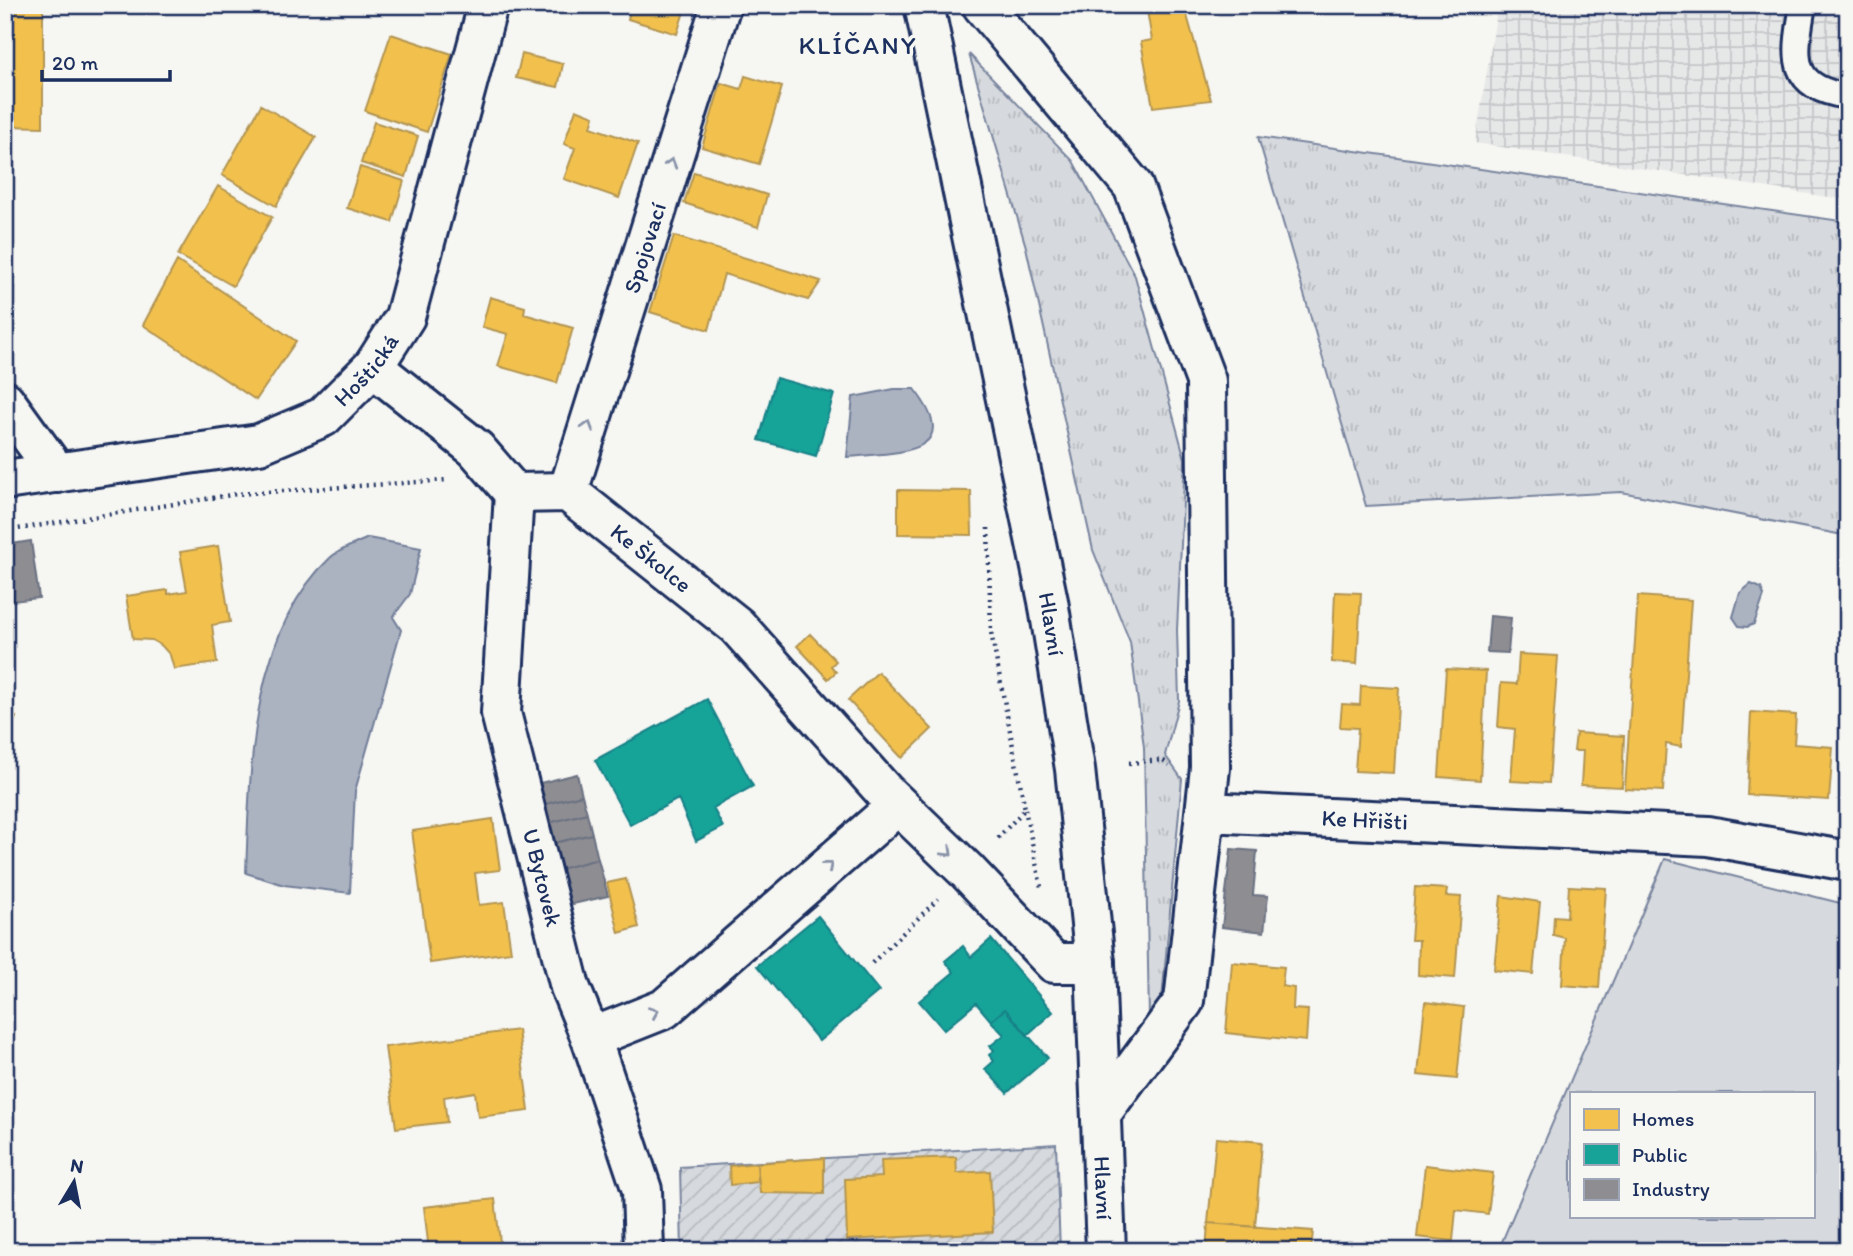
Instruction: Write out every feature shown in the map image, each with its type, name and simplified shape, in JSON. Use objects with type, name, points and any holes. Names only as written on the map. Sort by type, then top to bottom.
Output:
[{"type":"street","name":"Hoštická","points":[[5,480],[259,444],[323,418],[373,367],[405,317],[488,5]]},
{"type":"street","name":"Spojovací","points":[[568,492],[721,5]]},
{"type":"street","name":"Hlavní","points":[[923,5],[1048,601],[1075,769],[1095,963],[1103,1111],[1106,1251]]},
{"type":"street","points":[[982,5],[1133,186],[1206,381],[1210,768],[1184,1001],[1103,1111]]},
{"type":"street","points":[[373,367],[476,450],[514,493],[568,492]]},
{"type":"street","points":[[5,401],[57,473]]},
{"type":"street","name":"Ke Školce","points":[[568,492],[737,626],[898,805],[1054,963],[1095,963]]},
{"type":"street","name":"U Bytovek","points":[[514,493],[501,713],[570,987],[591,1038],[642,1190],[644,1251]]},
{"type":"street","points":[[591,1038],[664,1009],[898,805]]},
{"type":"street","name":"Ke Hřišti","points":[[1206,812],[1708,836],[1848,861]]},
{"type":"lane","points":[[1803,5],[1795,55],[1804,79],[1826,93],[1848,96]]},
{"type":"path","points":[[5,531],[237,494],[449,480],[514,493]]},
{"type":"shaded area","points":[[1498,5],[1848,5],[1848,200],[1475,143]]},
{"type":"shaded area","points":[[894,389],[914,389],[929,411],[933,428],[929,439],[918,447],[903,451],[847,457],[853,397]]},
{"type":"shaded area","points":[[368,538],[421,548],[410,594],[393,617],[401,630],[355,791],[350,893],[284,885],[246,873],[253,748],[269,664],[284,625],[304,589],[330,558]]},
{"type":"shaded area","points":[[1751,584],[1761,588],[1764,596],[1754,624],[1739,626],[1733,617],[1740,593]]},
{"type":"green space","points":[[969,54],[1073,161],[1135,276],[1185,459],[1177,630],[1179,701],[1165,755],[1182,779],[1161,1010],[1149,1018],[1144,747],[1130,642],[1093,550],[1026,247]]},
{"type":"green space","points":[[1258,137],[1848,222],[1848,536],[1621,492],[1366,506]]},
{"type":"green space","points":[[1665,859],[1848,905],[1848,1251],[1498,1251]]},
{"type":"green space","points":[[1056,1144],[1060,1251],[682,1251],[680,1167]]},
{"type":"building: Homes","points":[[5,5],[43,5],[43,127],[5,126]]},
{"type":"building: Homes","points":[[632,5],[686,5],[677,34],[628,19]]},
{"type":"building: Homes","points":[[1146,5],[1184,5],[1211,100],[1153,107],[1141,42],[1152,40]]},
{"type":"building: Homes","points":[[391,34],[452,54],[427,132],[365,111]]},
{"type":"building: Homes","points":[[522,54],[563,64],[558,87],[516,78]]},
{"type":"building: Homes","points":[[745,76],[782,87],[759,164],[702,147],[721,83],[741,89]]},
{"type":"building: Homes","points":[[261,105],[316,137],[276,206],[222,175]]},
{"type":"building: Homes","points":[[576,109],[594,116],[591,127],[638,143],[619,198],[564,179],[575,148],[564,144]]},
{"type":"building: Homes","points":[[374,122],[418,136],[406,177],[361,163]]},
{"type":"building: Homes","points":[[360,167],[404,181],[392,222],[347,208]]},
{"type":"building: Homes","points":[[694,172],[767,195],[758,227],[684,203]]},
{"type":"building: Homes","points":[[218,186],[272,217],[233,286],[178,255]]},
{"type":"building: Homes","points":[[674,236],[821,281],[808,300],[724,274],[709,330],[650,312]]},
{"type":"building: Homes","points":[[177,261],[296,341],[256,400],[143,325]]},
{"type":"building: Homes","points":[[490,297],[525,307],[524,314],[573,328],[557,383],[498,366],[508,334],[482,327]]},
{"type":"building: Homes","points":[[898,490],[971,491],[972,535],[898,534]]},
{"type":"building: Homes","points":[[218,546],[230,622],[212,625],[217,663],[174,669],[170,655],[162,646],[152,640],[133,639],[126,596],[168,590],[168,594],[187,591],[180,552]]},
{"type":"building: Homes","points":[[1335,592],[1361,593],[1357,664],[1332,662]]},
{"type":"building: Homes","points":[[1638,596],[1691,600],[1681,747],[1666,744],[1663,791],[1625,789]]},
{"type":"building: Homes","points":[[810,634],[836,661],[831,666],[836,672],[828,679],[797,646]]},
{"type":"building: Homes","points":[[1519,654],[1558,656],[1549,783],[1511,781],[1515,729],[1498,727],[1501,683],[1517,684]]},
{"type":"building: Homes","points":[[1446,669],[1486,671],[1480,780],[1439,777]]},
{"type":"building: Homes","points":[[878,672],[932,729],[902,758],[848,700]]},
{"type":"building: Homes","points":[[1361,686],[1399,688],[1394,773],[1355,771],[1358,728],[1340,727],[1342,704],[1360,705]]},
{"type":"building: Homes","points":[[1751,712],[1796,715],[1794,744],[1833,747],[1829,800],[1747,795]]},
{"type":"building: Homes","points":[[5,713],[16,717],[5,743]]},
{"type":"building: Homes","points":[[1576,733],[1624,736],[1622,787],[1581,785],[1583,751],[1574,751]]},
{"type":"building: Homes","points":[[493,819],[500,870],[475,873],[479,905],[504,902],[511,952],[430,963],[412,831]]},
{"type":"building: Homes","points":[[626,879],[639,927],[619,933],[607,883]]},
{"type":"building: Homes","points":[[1569,886],[1606,888],[1599,988],[1562,985],[1565,938],[1553,935],[1554,916],[1567,917]]},
{"type":"building: Homes","points":[[1415,887],[1447,889],[1446,896],[1461,897],[1455,978],[1418,975],[1419,940],[1411,940]]},
{"type":"building: Homes","points":[[1501,896],[1540,902],[1533,974],[1494,970]]},
{"type":"building: Homes","points":[[1232,962],[1284,967],[1282,986],[1294,988],[1293,1009],[1308,1010],[1306,1041],[1226,1033]]},
{"type":"building: Homes","points":[[1425,1002],[1464,1007],[1457,1079],[1418,1075]]},
{"type":"building: Homes","points":[[518,1030],[529,1111],[478,1117],[475,1092],[444,1097],[447,1122],[396,1128],[385,1047]]},
{"type":"building: Homes","points":[[1216,1138],[1262,1142],[1255,1227],[1208,1223]]},
{"type":"building: Homes","points":[[956,1157],[957,1173],[990,1171],[993,1232],[847,1240],[845,1179],[882,1177],[881,1160]]},
{"type":"building: Homes","points":[[824,1158],[824,1194],[760,1193],[757,1163]]},
{"type":"building: Homes","points":[[757,1163],[758,1182],[730,1185],[729,1166]]},
{"type":"building: Homes","points":[[1425,1165],[1493,1173],[1488,1214],[1456,1210],[1453,1241],[1417,1237]]},
{"type":"building: Homes","points":[[495,1199],[501,1251],[429,1251],[424,1207]]},
{"type":"building: Homes","points":[[1208,1223],[1313,1231],[1311,1251],[1206,1251]]},
{"type":"building: Public","points":[[776,378],[834,394],[816,456],[759,440]]},
{"type":"building: Public","points":[[707,699],[753,786],[713,808],[723,827],[696,841],[678,799],[630,825],[595,760]]},
{"type":"building: Public","points":[[818,916],[879,991],[819,1041],[757,966]]},
{"type":"building: Public","points":[[991,939],[1053,1012],[1027,1035],[1005,1009],[991,1021],[976,1003],[944,1030],[919,1001],[954,972],[945,961],[963,946],[971,957]]},
{"type":"building: Public","points":[[1005,1009],[1048,1058],[1007,1093],[985,1069],[994,1061],[989,1055],[994,1050],[990,1046],[1004,1035],[991,1021]]},
{"type":"building: Industry","points":[[31,541],[39,598],[5,602],[5,545]]},
{"type":"building: Industry","points":[[1490,616],[1511,618],[1508,653],[1487,652]]},
{"type":"building: Industry","points":[[577,774],[582,795],[541,805],[536,784]]},
{"type":"building: Industry","points":[[582,795],[587,813],[545,824],[541,805]]},
{"type":"building: Industry","points":[[587,813],[592,834],[550,844],[545,824]]},
{"type":"building: Industry","points":[[592,834],[598,859],[556,870],[550,844]]},
{"type":"building: Industry","points":[[1231,849],[1257,851],[1253,895],[1268,896],[1264,932],[1222,927]]},
{"type":"building: Industry","points":[[598,859],[608,896],[564,906],[556,870]]},
{"type":"district","name":"KLÍČANY","points":[[858,45]]}]
